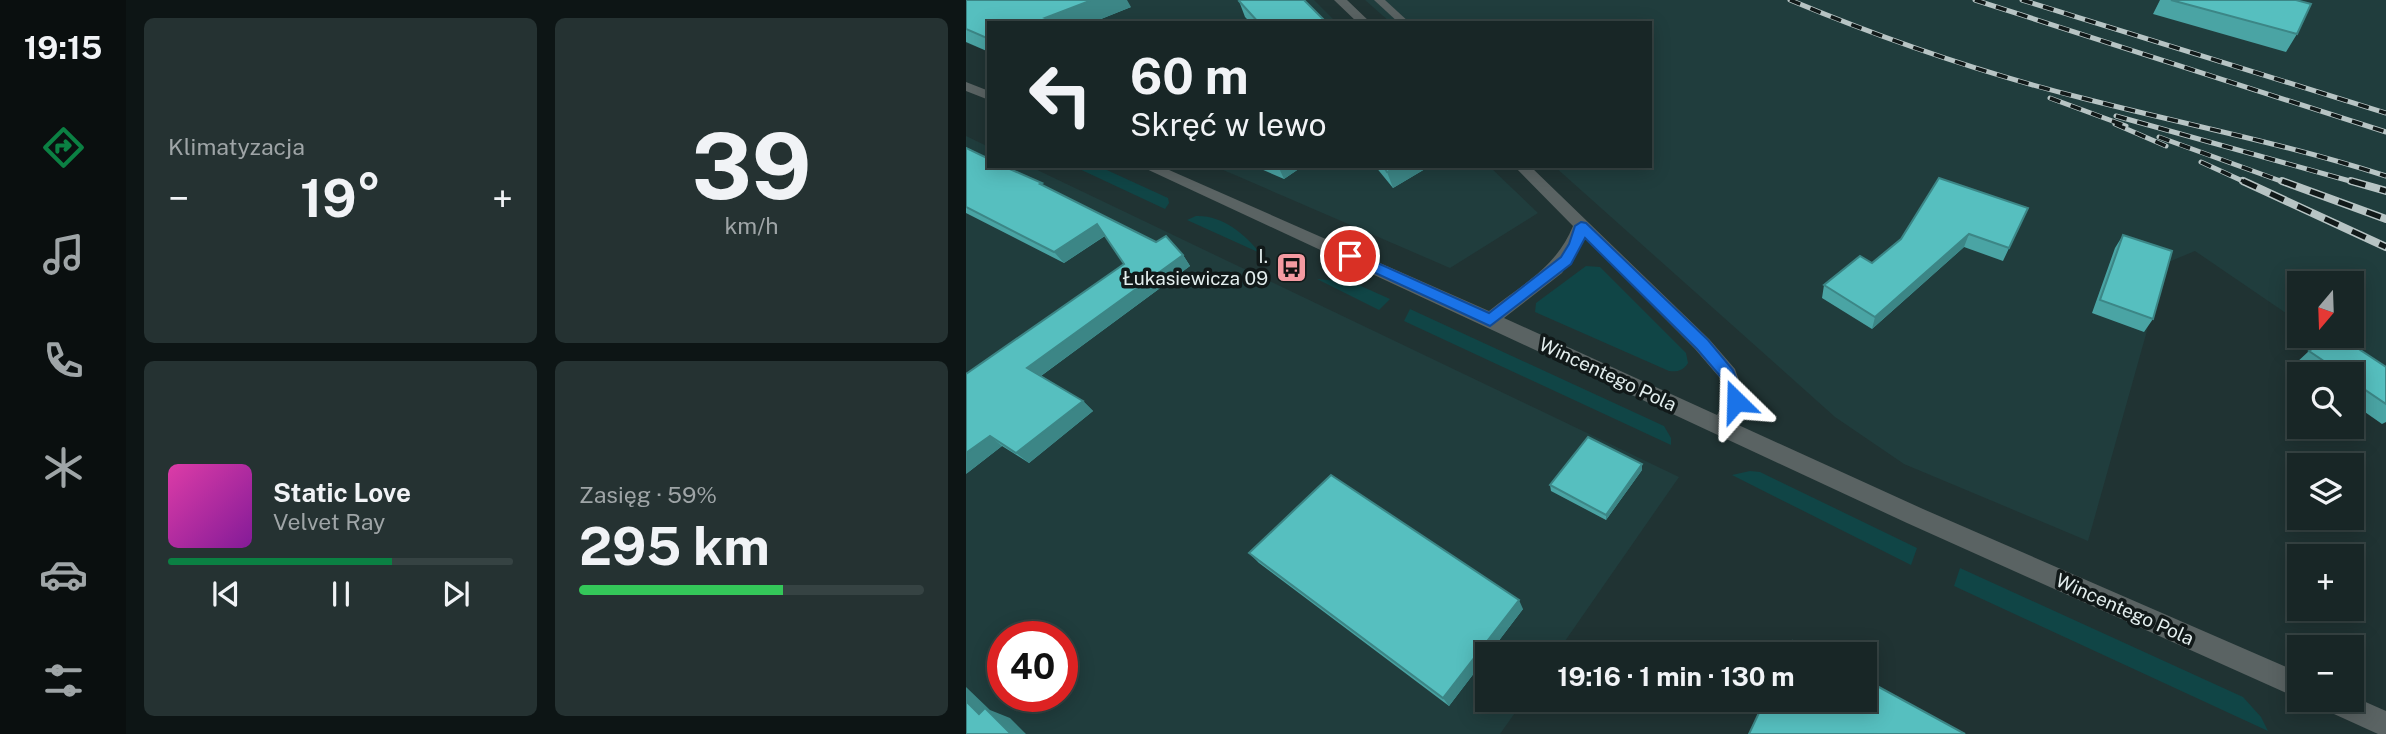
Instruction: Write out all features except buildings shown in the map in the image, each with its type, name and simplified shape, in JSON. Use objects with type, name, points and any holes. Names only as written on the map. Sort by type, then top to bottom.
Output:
[{"type":"street","points":[[1340,0],[1363,21]]},
{"type":"street","points":[[966,86],[987,95]]},
{"type":"street","name":"Wincentego Pola","points":[[1151,168],[1915,516],[2287,680]]},
{"type":"street","points":[[1523,168],[1702,344],[1728,374],[1736,401],[1721,426]]},
{"type":"street","points":[[1490,320],[1566,261],[1576,245],[1581,226]]},
{"type":"street","points":[[2359,712],[2386,724]]},
{"type":"lane","points":[[1379,0],[1403,21]]},
{"type":"shaded area","points":[[966,0],[1314,0],[1335,21],[987,21],[987,51],[966,43]]},
{"type":"shaded area","points":[[1365,0],[2386,0],[2386,380],[2364,365],[2364,362],[2359,362],[2338,348],[2364,348],[2364,271],[2287,271],[2287,314],[2195,251],[2166,263],[2088,541],[1904,464],[1835,417],[1556,168],[1652,168],[1652,21],[1389,21]]},
{"type":"shaded area","points":[[966,136],[987,146],[987,168],[1033,168],[1679,477],[1564,642],[1475,642],[1475,712],[1516,712],[1500,734],[966,734]]},
{"type":"shaded area","points":[[1077,168],[1102,168],[1168,198],[1169,203],[1165,209]]},
{"type":"shaded area","points":[[1219,168],[1491,168],[1538,213],[1450,268]]},
{"type":"shaded area","points":[[1196,216],[1224,222],[1247,239],[1260,253],[1187,220]]},
{"type":"shaded area","points":[[1586,266],[1600,267],[1686,353],[1688,363],[1684,368],[1669,371],[1535,312],[1536,303]]},
{"type":"shaded area","points":[[1317,279],[1352,282],[1390,299],[1379,310]]},
{"type":"shaded area","points":[[1410,309],[1664,426],[1671,438],[1671,445],[1404,321]]},
{"type":"shaded area","points":[[1760,472],[1917,548],[1911,565],[1732,475]]},
{"type":"shaded area","points":[[1960,568],[2243,697],[2261,717],[2268,731],[1954,586]]},
{"type":"railway","points":[[1790,0],[1898,42],[2008,78],[2311,154],[2386,176]]},
{"type":"railway","points":[[1975,0],[2386,132]]},
{"type":"railway","points":[[2022,0],[2386,113]]},
{"type":"railway","points":[[2050,98],[2126,126]]},
{"type":"railway","points":[[2116,116],[2357,183]]},
{"type":"railway","points":[[2115,124],[2166,146]]},
{"type":"railway","points":[[2159,137],[2286,183]]},
{"type":"railway","points":[[2201,162],[2247,183]]},
{"type":"railway","points":[[2243,181],[2386,247]]},
{"type":"railway","points":[[2282,181],[2386,219]]},
{"type":"railway","points":[[2351,181],[2386,191]]},
{"type":"place","name":"I. Łukasiewicza 09","points":[[1291,267]]},
{"type":"route","points":[[1350,256],[1490,320],[1566,261],[1576,245],[1581,226],[1702,344],[1728,374],[1736,401]]}]
